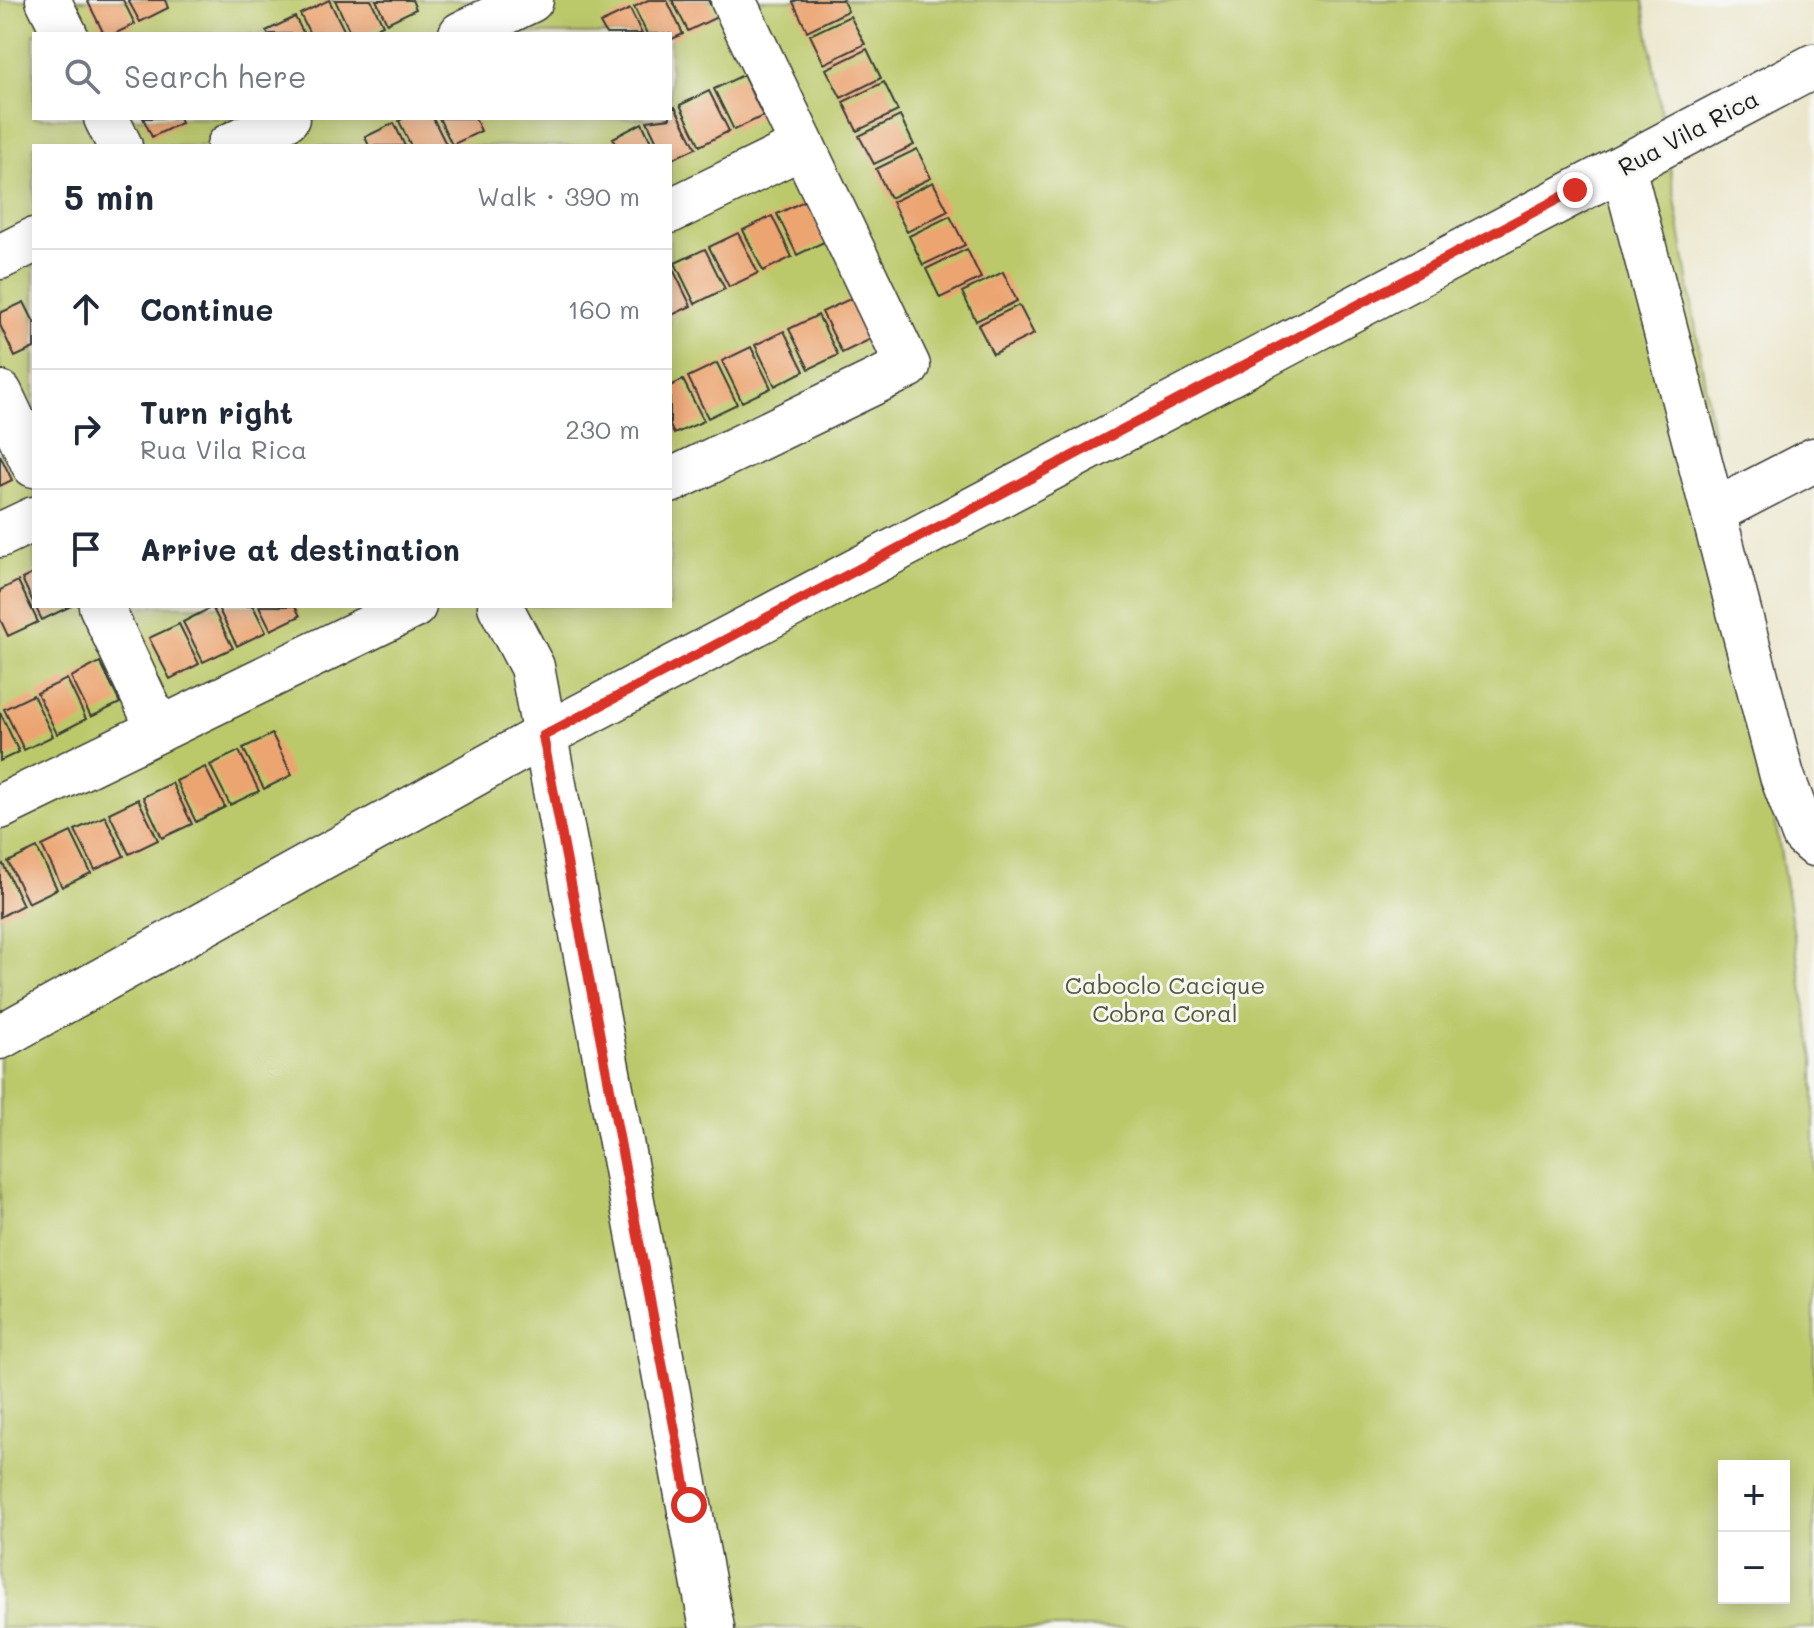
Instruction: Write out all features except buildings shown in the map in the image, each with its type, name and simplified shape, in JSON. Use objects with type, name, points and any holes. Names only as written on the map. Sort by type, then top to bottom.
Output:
[{"type":"street","points":[[48,0],[64,32]]},
{"type":"street","points":[[465,32],[531,0]]},
{"type":"street","points":[[672,480],[908,366],[733,0]]},
{"type":"street","name":"Rua Vila Rica","points":[[0,1037],[543,736],[1814,66]]},
{"type":"street","points":[[107,120],[119,144]]},
{"type":"street","points":[[233,144],[283,120]]},
{"type":"street","points":[[672,210],[803,146]]},
{"type":"street","points":[[1623,167],[1782,776],[1804,835],[1814,844]]},
{"type":"street","points":[[0,257],[32,241]]},
{"type":"street","points":[[0,393],[32,461]]},
{"type":"street","points":[[1713,512],[1814,460]]},
{"type":"street","points":[[0,535],[32,520]]},
{"type":"street","points":[[102,608],[159,730]]},
{"type":"street","points":[[0,807],[410,608]]},
{"type":"street","points":[[501,608],[532,667],[712,1628]]},
{"type":"green space","name":"Caboclo Cacique Cobra Coral","points":[[0,0],[1643,0],[1814,1060],[1814,1628],[0,1628]]},
{"type":"route","points":[[689,1505],[543,736],[1575,190]]}]
